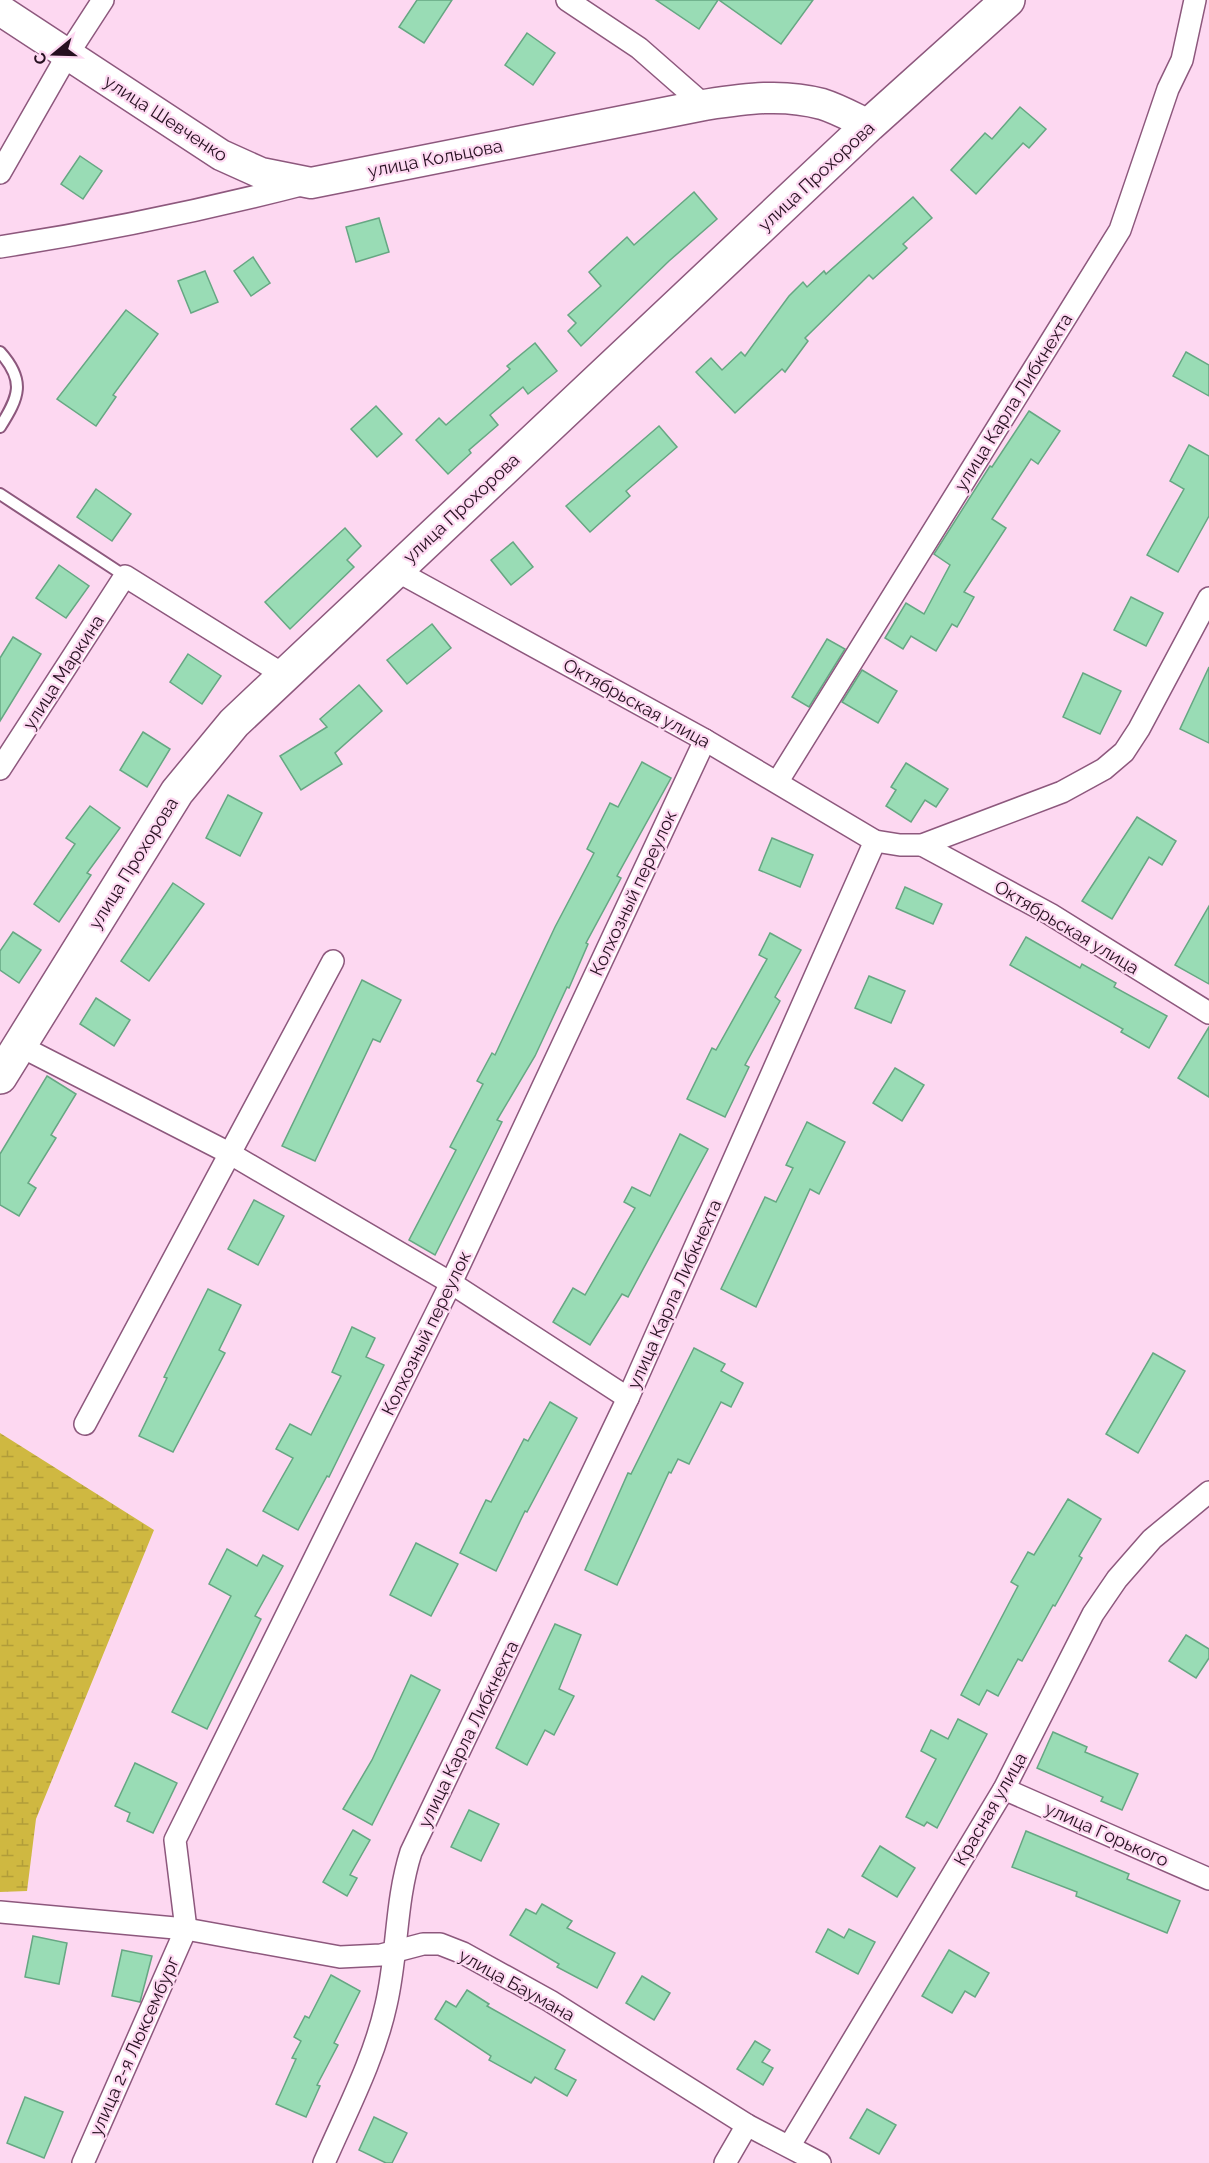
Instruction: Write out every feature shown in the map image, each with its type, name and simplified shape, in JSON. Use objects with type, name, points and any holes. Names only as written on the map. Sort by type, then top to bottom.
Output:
[{"type":"main road","name":"улица Прохорова","points":[[0,1077],[177,792],[234,723],[1001,2]]},
{"type":"main road","name":"улица Шевченко","points":[[0,10],[221,155],[261,173],[311,183]]},
{"type":"main road","name":"улица Кольцова","points":[[311,183],[704,105],[754,98],[793,98],[825,105],[869,125]]},
{"type":"street","points":[[0,173],[68,54],[103,0]]},
{"type":"street","points":[[567,0],[639,48],[704,105]]},
{"type":"street","name":"улица Карла Либкнехта","points":[[778,781],[1120,230],[1168,89],[1182,60],[1196,0]]},
{"type":"street","name":"улица Кольцова","points":[[0,246],[203,210],[311,183]]},
{"type":"street","name":"Октябрьская улица","points":[[395,570],[778,781],[875,842]]},
{"type":"street","points":[[125,576],[284,675]]},
{"type":"street","name":"улица Маркина","points":[[0,769],[125,576]]},
{"type":"street","points":[[875,842],[900,845],[922,844],[1062,792],[1104,769],[1124,752],[1202,630],[1209,598]]},
{"type":"street","name":"Колхозный переулок","points":[[186,1929],[175,1840],[452,1283],[705,740]]},
{"type":"street","name":"улица Карла Либкнехта","points":[[324,2163],[379,2033],[396,1951],[402,1882],[411,1852],[628,1398],[875,842]]},
{"type":"street","name":"Октябрьская улица","points":[[922,844],[1050,914],[1209,1013]]},
{"type":"street","points":[[85,1424],[333,961]]},
{"type":"street","points":[[20,1046],[229,1153],[452,1283],[628,1398]]},
{"type":"street","name":"Красная улица","points":[[790,2145],[1004,1789],[1093,1614],[1152,1539],[1209,1492]]},
{"type":"street","name":"улица Горького","points":[[1004,1789],[1209,1879]]},
{"type":"street","name":"улица Баумана","points":[[0,1912],[186,1929],[340,1957],[361,1958],[423,1944],[440,1944],[463,1953],[550,2001],[747,2125],[790,2145],[820,2163]]},
{"type":"street","name":"улица 2-я Люксембург","points":[[83,2163],[186,1929]]},
{"type":"street","points":[[725,2163],[747,2125]]},
{"type":"lane","points":[[0,352],[9,362],[18,382],[16,401],[0,427]]},
{"type":"lane","points":[[0,494],[125,576]]},
{"type":"green space","points":[[0,1433],[154,1530],[36,1819],[27,1891],[0,1892]]},
{"type":"building","points":[[417,0],[452,0],[424,43],[399,27]]},
{"type":"building","points":[[656,0],[718,0],[699,29]]},
{"type":"building","points":[[719,0],[813,0],[781,44]]},
{"type":"building","points":[[527,33],[555,53],[533,85],[505,65]]},
{"type":"building","points":[[1020,107],[1046,129],[1029,148],[1023,143],[976,194],[951,170],[985,133],[992,139]]},
{"type":"building","points":[[80,156],[102,171],[83,199],[61,184]]},
{"type":"building","points":[[694,192],[717,219],[669,261],[581,346],[568,331],[576,323],[568,315],[601,286],[589,272],[627,237],[634,245]]},
{"type":"building","points":[[913,197],[932,218],[903,244],[907,248],[873,279],[869,275],[805,338],[808,341],[785,372],[782,369],[735,413],[696,372],[711,358],[722,370],[741,352],[745,356],[789,296],[803,282],[807,287],[824,271],[826,274]]},
{"type":"building","points":[[379,218],[389,252],[356,262],[346,227]]},
{"type":"building","points":[[253,257],[270,283],[251,296],[234,271]]},
{"type":"building","points":[[205,271],[218,302],[191,313],[178,281]]},
{"type":"building","points":[[126,310],[158,334],[113,395],[116,397],[96,426],[57,399]]},
{"type":"building","points":[[535,343],[557,371],[528,394],[523,387],[490,415],[498,425],[469,450],[471,453],[448,474],[416,440],[439,418],[446,425],[510,369],[507,366]]},
{"type":"building","points":[[1186,352],[1209,365],[1209,396],[1173,376]]},
{"type":"building","points":[[376,406],[402,434],[377,457],[351,429]]},
{"type":"building","points":[[1029,411],[1060,431],[1038,464],[1031,459],[992,519],[1006,528],[964,592],[974,597],[957,627],[952,624],[936,651],[911,636],[903,649],[885,638],[906,603],[924,614],[950,565],[934,554],[990,466],[992,467]]},
{"type":"building","points":[[659,426],[677,447],[626,491],[630,496],[590,532],[566,506]]},
{"type":"building","points":[[1189,445],[1209,456],[1209,516],[1178,572],[1147,555],[1184,489],[1170,481]]},
{"type":"building","points":[[96,489],[131,514],[112,541],[77,517]]},
{"type":"building","points":[[345,528],[361,546],[347,560],[354,567],[290,629],[265,602]]},
{"type":"building","points":[[513,542],[533,567],[511,585],[491,560]]},
{"type":"building","points":[[59,565],[89,586],[66,618],[36,598]]},
{"type":"building","points":[[1131,597],[1163,613],[1146,646],[1114,630]]},
{"type":"building","points":[[432,624],[451,648],[407,684],[387,660]]},
{"type":"building","points":[[13,637],[41,654],[0,721],[0,658]]},
{"type":"building","points":[[827,639],[845,649],[809,707],[792,697]]},
{"type":"building","points":[[188,654],[221,676],[202,704],[170,682]]},
{"type":"building","points":[[1209,667],[1209,743],[1180,729]]},
{"type":"building","points":[[862,670],[897,691],[878,723],[842,702]]},
{"type":"building","points":[[1083,673],[1121,691],[1100,734],[1063,717]]},
{"type":"building","points":[[359,685],[382,711],[335,753],[342,764],[301,790],[280,756],[327,727],[320,719]]},
{"type":"building","points":[[143,732],[170,749],[147,787],[120,770]]},
{"type":"building","points":[[642,762],[671,778],[617,876],[621,878],[586,943],[588,944],[569,988],[567,987],[535,1056],[497,1120],[502,1122],[435,1255],[409,1240],[456,1150],[450,1147],[483,1084],[477,1081],[492,1053],[495,1055],[555,927],[594,853],[587,849],[610,803],[618,807]]},
{"type":"building","points":[[906,763],[948,789],[936,807],[925,800],[911,822],[886,806],[896,790],[891,787]]},
{"type":"building","points":[[228,795],[262,813],[240,856],[206,838]]},
{"type":"building","points":[[90,806],[120,828],[87,873],[91,875],[59,922],[34,904],[75,844],[66,838]]},
{"type":"building","points":[[1137,817],[1176,841],[1162,865],[1149,857],[1112,919],[1082,901]]},
{"type":"building","points":[[772,838],[813,855],[800,887],[759,870]]},
{"type":"building","points":[[173,883],[204,904],[149,981],[121,961]]},
{"type":"building","points":[[905,887],[942,904],[933,924],[896,908]]},
{"type":"building","points":[[1209,906],[1209,984],[1175,965]]},
{"type":"building","points":[[13,932],[41,950],[19,983],[0,970],[0,951]]},
{"type":"building","points":[[770,933],[801,950],[775,997],[780,1001],[745,1065],[749,1067],[725,1117],[687,1099],[712,1048],[716,1050],[767,959],[759,955]]},
{"type":"building","points":[[1026,937],[1080,968],[1082,964],[1116,983],[1114,987],[1167,1016],[1149,1048],[1121,1032],[1123,1029],[1010,965]]},
{"type":"building","points":[[869,976],[905,991],[891,1023],[855,1008]]},
{"type":"building","points":[[362,980],[401,1000],[380,1042],[373,1039],[315,1161],[282,1146]]},
{"type":"building","points":[[96,998],[130,1020],[114,1046],[80,1024]]},
{"type":"building","points":[[1209,1027],[1209,1097],[1178,1078]]},
{"type":"building","points":[[895,1068],[924,1085],[902,1121],[873,1103]]},
{"type":"building","points":[[47,1076],[76,1094],[51,1135],[56,1138],[28,1183],[36,1188],[19,1216],[0,1205],[0,1154]]},
{"type":"building","points":[[807,1122],[845,1142],[819,1194],[810,1189],[756,1307],[721,1289],[765,1197],[776,1202],[793,1168],[786,1165]]},
{"type":"building","points":[[680,1134],[708,1149],[628,1297],[622,1294],[590,1345],[553,1322],[573,1288],[585,1295],[635,1208],[624,1202],[632,1187],[650,1196]]},
{"type":"building","points":[[254,1200],[284,1216],[258,1265],[228,1249]]},
{"type":"building","points":[[208,1289],[241,1305],[219,1350],[225,1353],[173,1452],[139,1436],[167,1378],[164,1377]]},
{"type":"building","points":[[352,1327],[375,1338],[366,1357],[384,1365],[329,1477],[327,1476],[298,1530],[263,1511],[293,1458],[276,1449],[290,1424],[311,1435],[341,1376],[332,1372]]},
{"type":"building","points":[[694,1348],[725,1364],[721,1371],[743,1383],[731,1407],[721,1402],[689,1464],[678,1459],[671,1473],[669,1472],[617,1585],[585,1570],[628,1473],[631,1474]]},
{"type":"building","points":[[1153,1353],[1185,1371],[1138,1453],[1106,1434]]},
{"type":"building","points":[[550,1402],[577,1418],[527,1512],[525,1511],[496,1571],[460,1553],[486,1500],[491,1502],[524,1439],[528,1441]]},
{"type":"building","points":[[1068,1499],[1101,1519],[1079,1556],[1082,1558],[1022,1661],[1018,1659],[998,1696],[987,1690],[979,1705],[961,1695],[1018,1586],[1011,1582],[1028,1552],[1034,1555]]},
{"type":"building","points":[[416,1543],[458,1564],[431,1616],[390,1595]]},
{"type":"building","points":[[227,1549],[257,1566],[263,1555],[283,1566],[255,1616],[261,1619],[207,1729],[172,1712],[231,1596],[209,1584]]},
{"type":"building","points":[[555,1624],[581,1635],[559,1689],[574,1696],[554,1735],[545,1730],[527,1765],[496,1748]]},
{"type":"building","points":[[1186,1635],[1209,1649],[1209,1658],[1196,1678],[1169,1661]]},
{"type":"building","points":[[411,1675],[440,1690],[372,1825],[343,1809],[372,1760]]},
{"type":"building","points":[[958,1719],[987,1734],[937,1828],[927,1822],[924,1826],[906,1817],[936,1759],[921,1751],[931,1730],[948,1739]]},
{"type":"building","points":[[1053,1732],[1087,1747],[1085,1752],[1138,1774],[1122,1810],[1101,1801],[1103,1797],[1037,1768]]},
{"type":"building","points":[[135,1763],[177,1783],[153,1833],[127,1821],[130,1813],[115,1806]]},
{"type":"building","points":[[469,1810],[499,1824],[481,1861],[451,1847]]},
{"type":"building","points":[[353,1830],[370,1840],[350,1875],[357,1878],[347,1896],[323,1882]]},
{"type":"building","points":[[1026,1831],[1129,1874],[1127,1879],[1180,1901],[1167,1933],[1076,1896],[1077,1892],[1012,1867]]},
{"type":"building","points":[[880,1846],[915,1868],[897,1897],[862,1876]]},
{"type":"building","points":[[542,1904],[572,1921],[567,1928],[615,1953],[597,1988],[557,1967],[559,1964],[510,1935],[526,1909],[536,1914]]},
{"type":"building","points":[[828,1929],[844,1938],[849,1929],[875,1942],[858,1974],[816,1952]]},
{"type":"building","points":[[33,1936],[67,1943],[59,1984],[25,1977]]},
{"type":"building","points":[[122,1950],[152,1956],[140,2002],[112,1996]]},
{"type":"building","points":[[949,1950],[989,1973],[975,1997],[965,1991],[952,2013],[922,1996]]},
{"type":"building","points":[[331,1975],[360,1991],[334,2043],[338,2045],[317,2085],[320,2086],[306,2117],[276,2104],[296,2059],[292,2058],[301,2041],[294,2037],[305,2016],[309,2018]]},
{"type":"building","points":[[642,1976],[670,1993],[654,2020],[626,2003]]},
{"type":"building","points":[[467,1990],[489,2004],[487,2006],[565,2050],[555,2069],[576,2080],[567,2096],[535,2077],[531,2083],[489,2060],[491,2056],[435,2019],[446,2001],[456,2007]]},
{"type":"building","points":[[755,2041],[770,2050],[762,2062],[773,2068],[763,2085],[737,2069]]},
{"type":"building","points":[[25,2097],[63,2112],[44,2158],[7,2143]]},
{"type":"building","points":[[867,2109],[896,2125],[879,2154],[850,2138]]},
{"type":"building","points":[[374,2117],[407,2133],[392,2163],[386,2163],[359,2150]]}]
